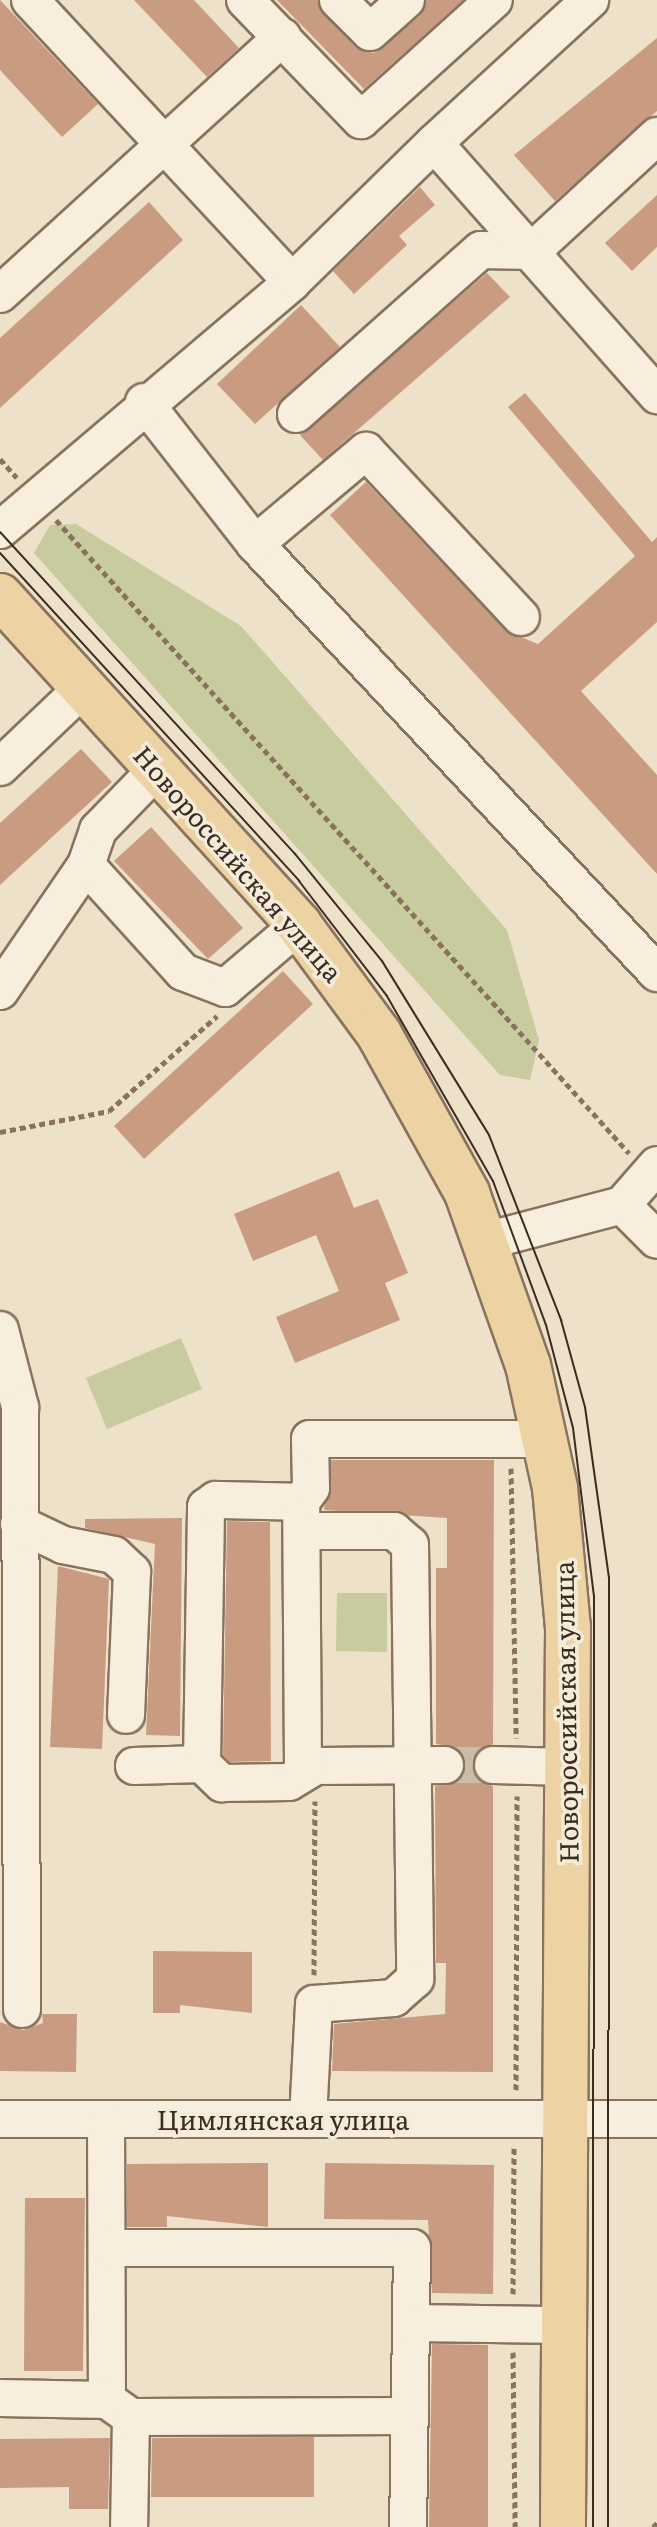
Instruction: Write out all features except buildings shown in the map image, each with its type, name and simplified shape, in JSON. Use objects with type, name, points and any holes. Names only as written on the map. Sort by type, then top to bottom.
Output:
[{"type":"main road","name":"Новороссийская улица","points":[[0,596],[299,925],[411,1085],[486,1241],[546,1439],[566,1599],[567,2120],[563,2527]]},
{"type":"street","points":[[30,0],[292,282]]},
{"type":"street","points":[[245,0],[361,120],[494,0]]},
{"type":"street","points":[[338,0],[370,32],[406,0]]},
{"type":"street","points":[[0,530],[144,402],[292,282],[434,143],[590,0]]},
{"type":"street","points":[[378,25],[418,69]]},
{"type":"street","points":[[0,294],[282,37]]},
{"type":"street","points":[[296,414],[481,250],[532,251],[657,136]]},
{"type":"street","points":[[434,143],[657,395]]},
{"type":"street","points":[[144,402],[255,544],[657,973]]},
{"type":"street","points":[[255,544],[366,451],[521,617]]},
{"type":"street","points":[[0,767],[84,687]]},
{"type":"street","points":[[0,991],[86,865],[98,830],[158,768]]},
{"type":"street","points":[[86,865],[183,972],[225,988],[299,925]]},
{"type":"street","points":[[486,1241],[622,1205],[652,1169]]},
{"type":"street","points":[[622,1205],[657,1240]]},
{"type":"street","points":[[2,1341],[20,1407],[10,1909],[22,2009]]},
{"type":"street","points":[[309,1767],[302,1516],[311,1488],[310,1439],[546,1439]]},
{"type":"street","points":[[202,1764],[206,1507],[216,1500],[394,1531],[410,1545],[409,1766],[415,1979],[394,1998],[314,2004],[308,2119]]},
{"type":"street","points":[[19,1524],[63,1545],[114,1555],[132,1572],[126,1715]]},
{"type":"street","points":[[134,1766],[202,1764],[222,1783],[289,1782],[309,1767],[445,1765]]},
{"type":"street","points":[[493,1765],[568,1767]]},
{"type":"street","name":"Цимлянская улица","points":[[0,2119],[657,2119]]},
{"type":"street","points":[[106,2119],[109,2248],[129,2527]]},
{"type":"street","points":[[109,2248],[412,2248],[414,2323],[408,2527]]},
{"type":"street","points":[[414,2323],[566,2325]]},
{"type":"street","points":[[0,2398],[119,2409],[409,2416]]},
{"type":"path","points":[[0,459],[652,1169]]},
{"type":"path","points":[[0,1132],[109,1111],[226,1008]]},
{"type":"path","points":[[309,1767],[314,2004]]},
{"type":"green space","points":[[76,524],[241,626],[507,930],[539,1040],[530,1080],[500,1075],[34,553],[50,525]]},
{"type":"green space","points":[[181,1338],[202,1389],[107,1429],[86,1378]]},
{"type":"green space","points":[[337,1593],[387,1593],[387,1652],[336,1651]]},
{"type":"tunnel","points":[[445,1765],[493,1765]]},
{"type":"tram line","points":[[0,532],[295,854],[382,961],[489,1135],[561,1320],[585,1407],[609,1577],[608,2527]]},
{"type":"tram line","points":[[0,553],[299,881],[387,996],[493,1181],[546,1325],[573,1428],[594,1596],[593,2527]]}]
